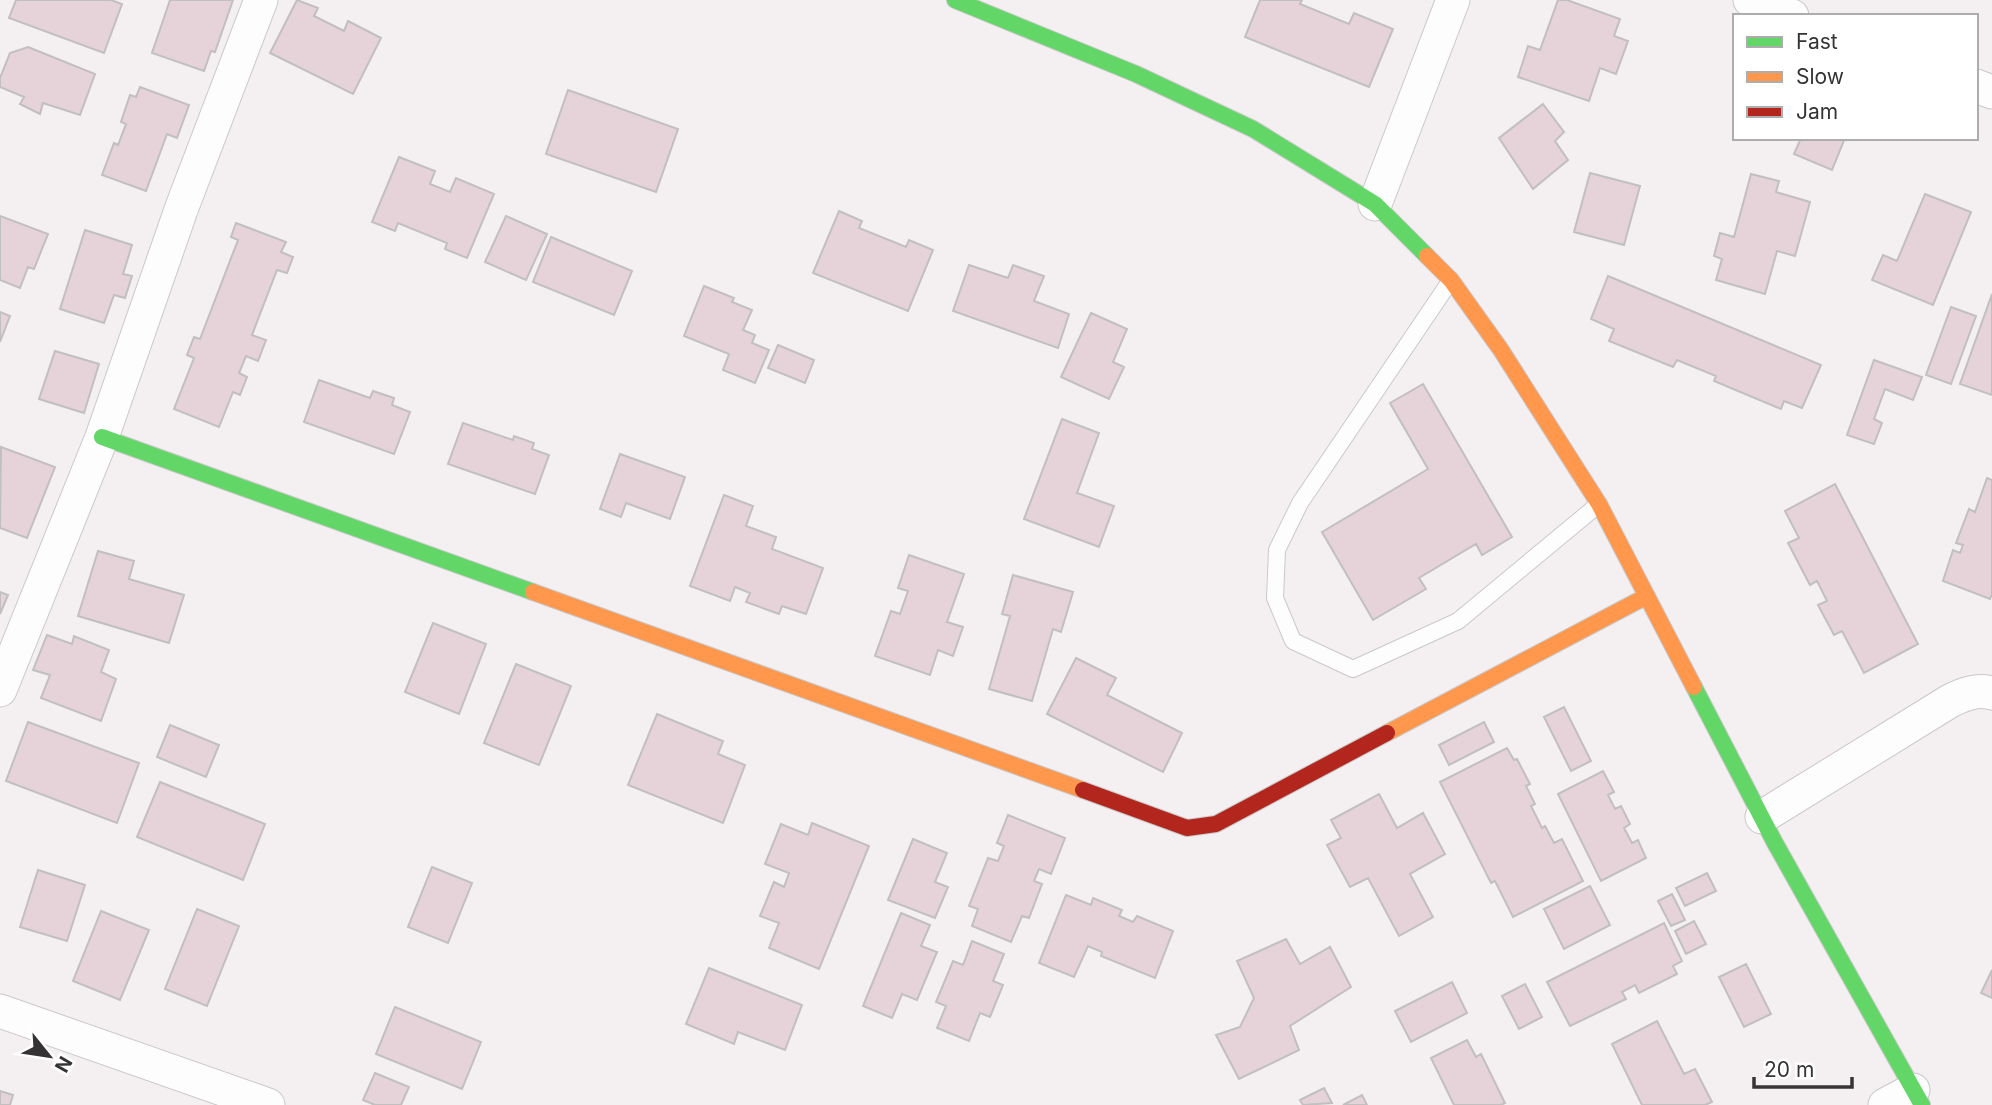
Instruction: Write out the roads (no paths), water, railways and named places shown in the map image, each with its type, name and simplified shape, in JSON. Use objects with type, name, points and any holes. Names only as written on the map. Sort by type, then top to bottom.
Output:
[{"type":"street","points":[[0,690],[102,437],[182,207],[261,0]]},
{"type":"street","points":[[955,0],[1136,74],[1253,129],[1375,204],[1451,280],[1502,349],[1599,504],[1907,1100]]},
{"type":"street","points":[[1375,204],[1453,0]]},
{"type":"street","points":[[1750,0],[1787,14]]},
{"type":"street","points":[[102,437],[1187,828],[1216,824],[1647,596]]},
{"type":"street","points":[[1762,817],[1950,701],[1974,692],[1992,694]]},
{"type":"street","points":[[0,1012],[268,1105]]},
{"type":"lane","points":[[1451,280],[1300,503],[1277,550],[1275,598],[1293,641],[1353,668],[1458,621],[1599,504]]}]
